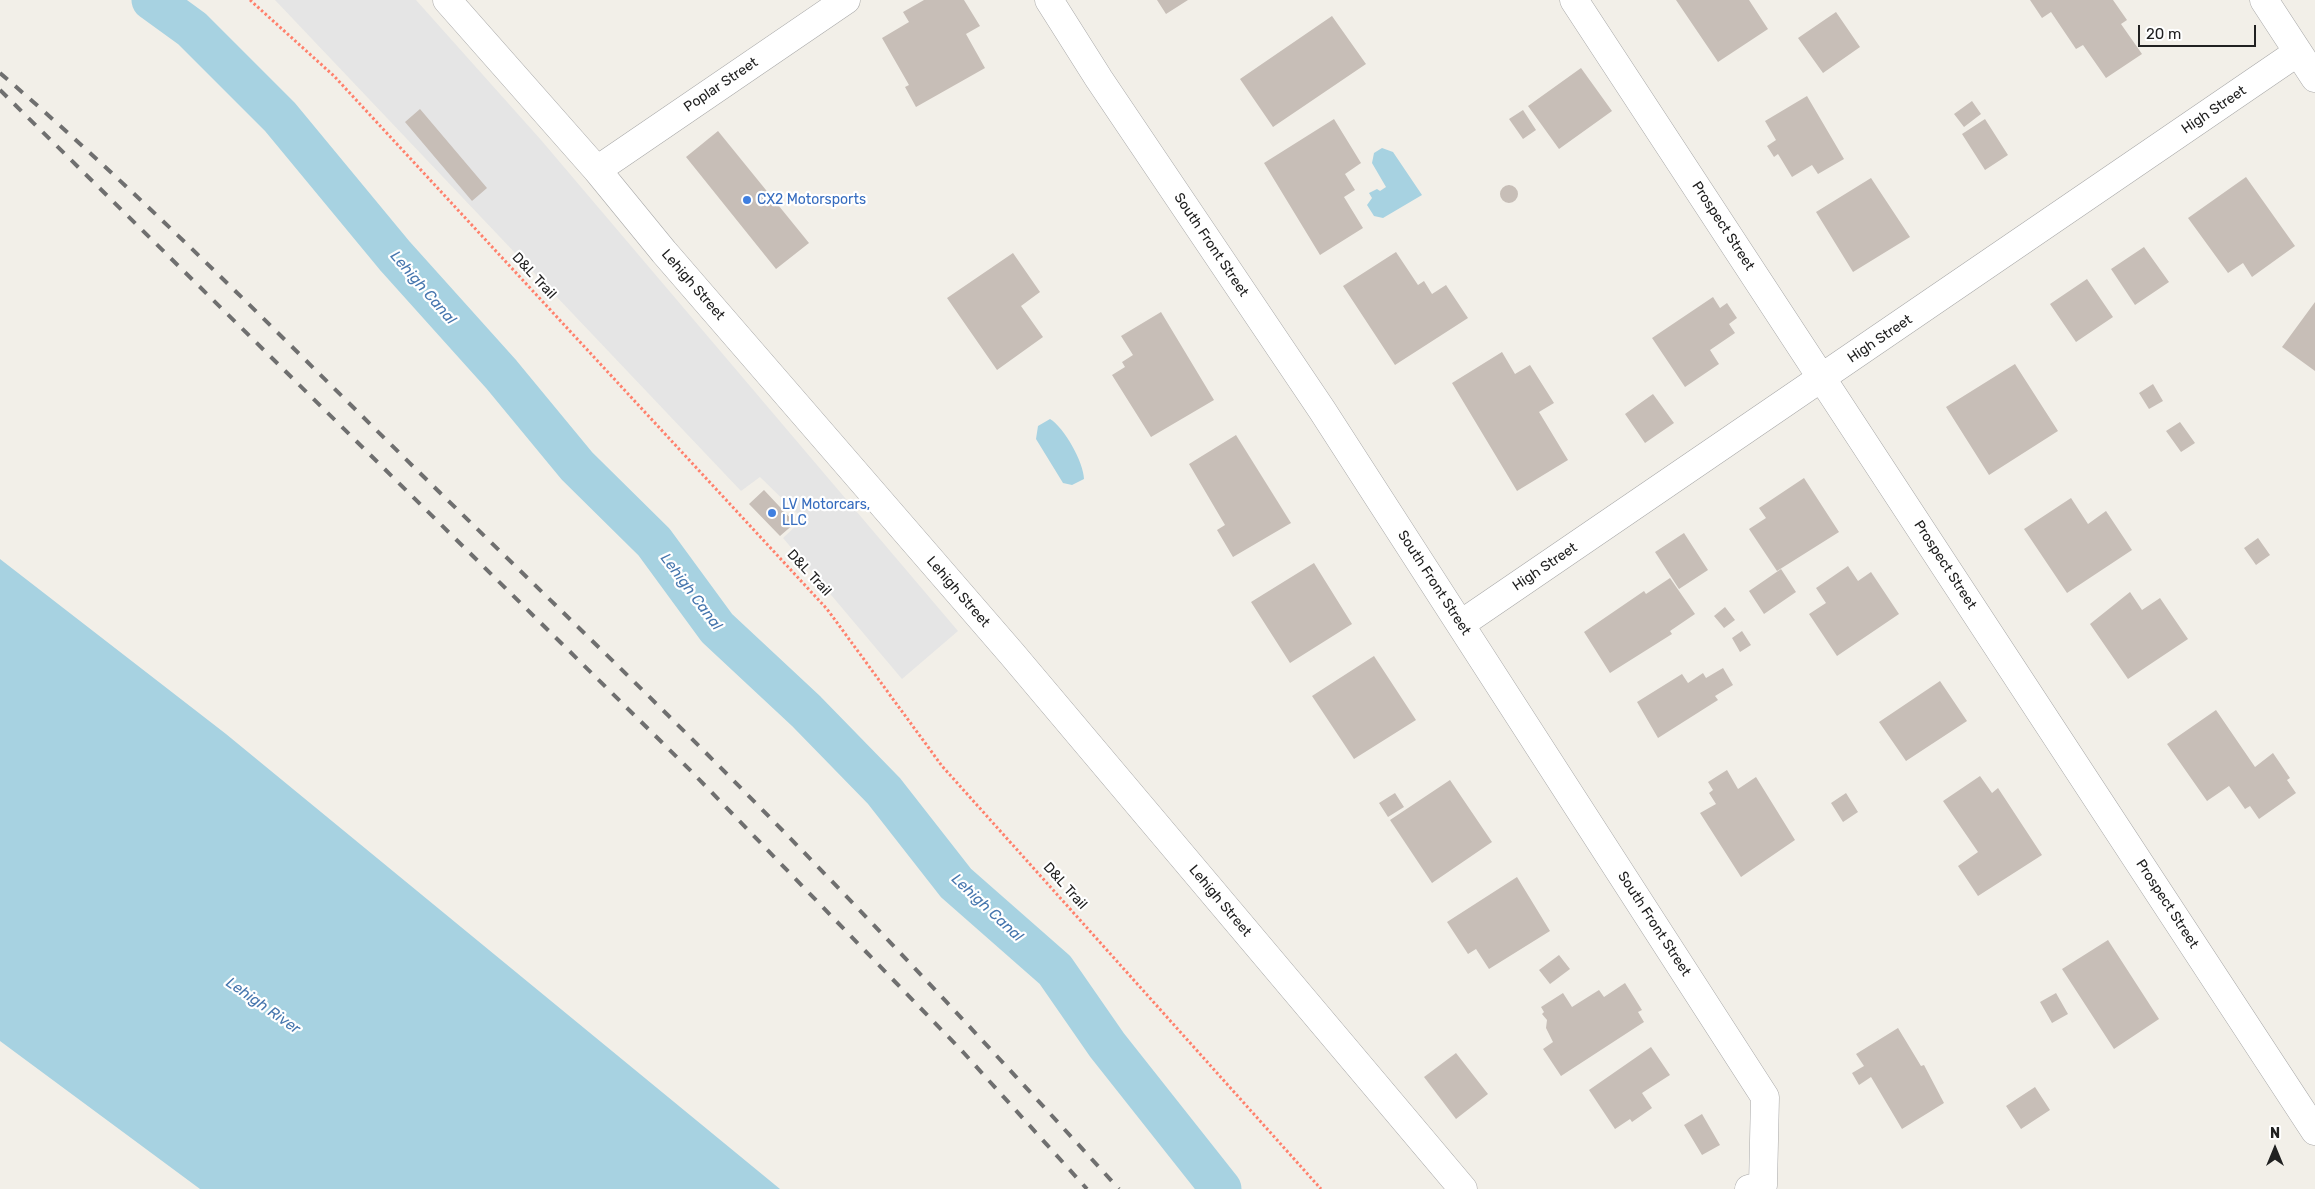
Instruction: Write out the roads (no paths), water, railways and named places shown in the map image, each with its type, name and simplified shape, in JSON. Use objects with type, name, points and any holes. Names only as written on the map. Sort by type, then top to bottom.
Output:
[{"type":"street","name":"Lehigh Street","points":[[447,0],[597,170],[670,259],[1012,654],[1462,1189]]},
{"type":"street","name":"Poplar Street","points":[[597,170],[846,0]]},
{"type":"street","name":"South Front Street","points":[[1048,0],[1322,410],[1766,1097],[1756,1187]]},
{"type":"street","name":"Prospect Street","points":[[1574,0],[2315,1131]]},
{"type":"street","points":[[2264,0],[2315,78]]},
{"type":"street","name":"High Street","points":[[1461,624],[2298,52]]},
{"type":"water","points":[[1382,148],[1393,152],[1422,195],[1383,218],[1374,216],[1367,205],[1372,198],[1369,193],[1377,189],[1380,191],[1386,187],[1372,163],[1374,153]]},
{"type":"water","points":[[1050,419],[1067,437],[1081,464],[1084,479],[1072,485],[1063,483],[1036,439],[1038,426]]},
{"type":"water","name":"Lehigh River","points":[[0,559],[226,734],[780,1189],[200,1189],[0,1041]]},
{"type":"waterway","name":"Lehigh Canal","points":[[152,0],[192,29],[280,117],[395,256],[501,374],[577,466],[654,542],[717,628],[806,711],[884,791],[956,883],[1055,970],[1107,1045],[1221,1189]]},
{"type":"railway","points":[[0,73],[110,171],[216,272],[709,756],[917,970],[1119,1189]]},
{"type":"railway","points":[[0,90],[691,771],[963,1052],[1087,1189]]},
{"type":"place","name":"CX2 Motorsports","points":[[747,200]]},
{"type":"place","name":"LV Motorcars, LLC","points":[[772,513]]}]
